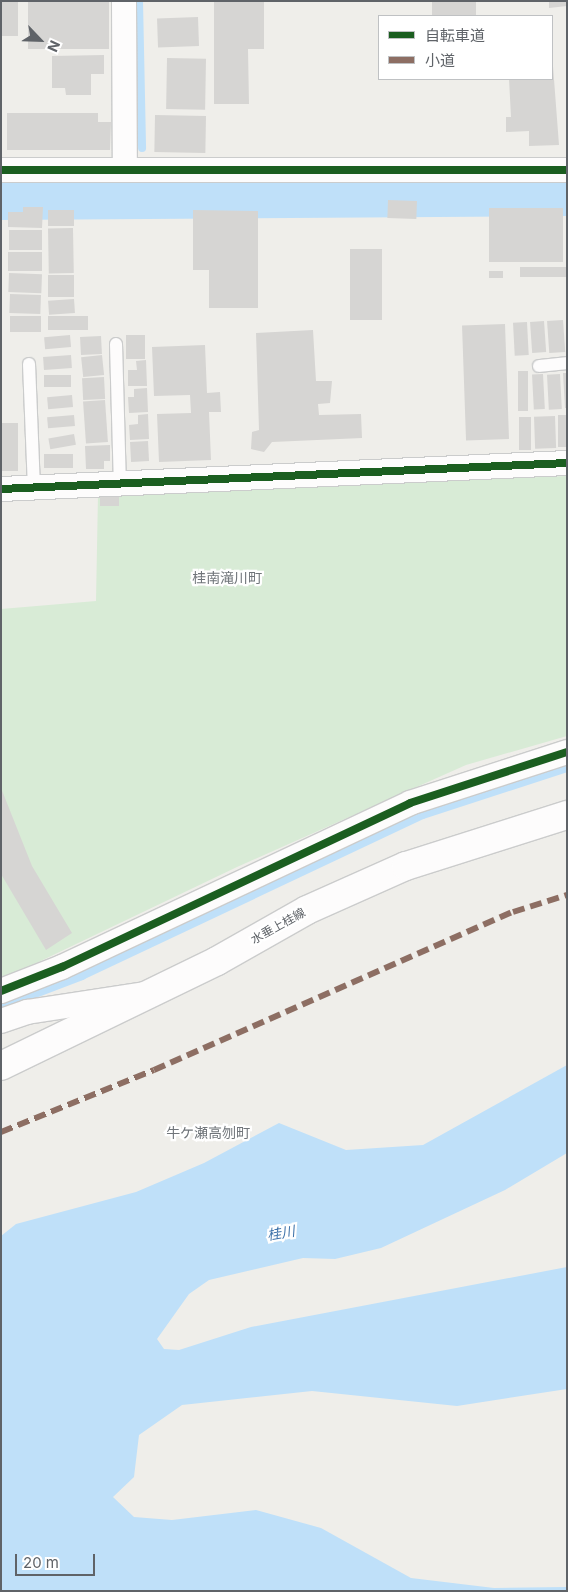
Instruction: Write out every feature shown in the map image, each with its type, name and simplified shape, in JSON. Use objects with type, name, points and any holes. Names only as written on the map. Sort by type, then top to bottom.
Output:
[{"type":"main road","name":"水垂上桂線","points":[[1,1066],[154,993],[307,910],[406,866],[567,814]]},
{"type":"street","points":[[124,1],[125,169]]},
{"type":"street","points":[[1,170],[567,170]]},
{"type":"street","points":[[1,489],[567,463]]},
{"type":"street","points":[[1,991],[62,967],[410,803],[567,752]]},
{"type":"street","points":[[1,1021],[27,1012],[102,997],[154,993]]},
{"type":"lane","points":[[116,344],[120,484]]},
{"type":"lane","points":[[539,366],[567,363]]},
{"type":"lane","points":[[28,364],[34,488]]},
{"type":"green space","points":[[567,476],[567,736],[466,765],[237,867],[1,980],[1,609],[96,601],[98,494]]},
{"type":"water","name":"桂川","points":[[567,1065],[567,1153],[505,1190],[381,1248],[335,1259],[303,1258],[209,1280],[189,1294],[157,1339],[164,1349],[179,1350],[251,1327],[567,1267],[567,1389],[457,1406],[312,1391],[182,1405],[139,1435],[134,1477],[113,1497],[134,1517],[172,1520],[256,1510],[321,1528],[411,1578],[494,1588],[567,1587],[567,1591],[1,1591],[1,1236],[16,1224],[136,1192],[204,1163],[279,1123],[346,1150],[423,1145]]},
{"type":"building","points":[[1,1],[18,1],[18,36],[1,36]]},
{"type":"building","points":[[28,1],[109,1],[109,49],[28,49]]},
{"type":"building","points":[[214,1],[264,1],[264,49],[248,49],[249,104],[214,104]]},
{"type":"building","points":[[432,1],[476,1],[476,15],[432,15]]},
{"type":"building","points":[[549,1],[567,1],[567,6],[549,8]]},
{"type":"building","points":[[198,17],[199,46],[158,47],[157,18]]},
{"type":"building","points":[[104,55],[104,74],[91,74],[91,95],[66,95],[65,88],[52,88],[52,56]]},
{"type":"building","points":[[167,58],[206,59],[205,110],[166,109]]},
{"type":"building","points":[[553,66],[559,145],[529,146],[529,131],[506,132],[506,117],[511,117],[509,80],[553,80]]},
{"type":"building","points":[[7,113],[98,113],[98,122],[111,122],[110,150],[7,150]]},
{"type":"building","points":[[155,115],[206,116],[205,153],[154,152]]},
{"type":"building","points":[[388,200],[417,201],[416,219],[387,218]]},
{"type":"building","points":[[23,207],[43,207],[42,228],[8,227],[8,212],[23,212]]},
{"type":"building","points":[[489,208],[563,208],[563,262],[489,262]]},
{"type":"building","points":[[48,210],[74,210],[74,226],[48,226]]},
{"type":"building","points":[[193,210],[258,211],[258,308],[209,308],[209,270],[193,270]]},
{"type":"building","points":[[48,228],[73,228],[74,273],[49,273]]},
{"type":"building","points":[[9,230],[42,230],[42,250],[9,250]]},
{"type":"building","points":[[350,249],[382,249],[382,320],[350,320]]},
{"type":"building","points":[[8,252],[42,252],[42,271],[8,271]]},
{"type":"building","points":[[520,267],[567,267],[567,277],[520,277]]},
{"type":"building","points":[[489,271],[503,271],[503,278],[489,278]]},
{"type":"building","points":[[9,273],[42,274],[41,293],[8,292]]},
{"type":"building","points":[[48,275],[74,275],[74,297],[48,297]]},
{"type":"building","points":[[10,294],[41,295],[40,314],[9,313]]},
{"type":"building","points":[[74,299],[75,313],[49,315],[48,301]]},
{"type":"building","points":[[10,316],[41,316],[41,332],[10,332]]},
{"type":"building","points":[[48,316],[88,316],[88,330],[48,330]]},
{"type":"building","points":[[563,320],[565,352],[549,353],[547,321]]},
{"type":"building","points":[[544,321],[546,352],[532,353],[530,322]]},
{"type":"building","points":[[527,322],[529,355],[515,356],[513,323]]},
{"type":"building","points":[[505,324],[509,439],[466,440],[462,326]]},
{"type":"building","points":[[313,330],[316,381],[332,381],[330,403],[318,404],[319,415],[361,414],[362,438],[272,442],[264,452],[251,449],[252,432],[259,430],[256,333]]},
{"type":"building","points":[[70,335],[71,347],[45,349],[44,337]]},
{"type":"building","points":[[126,335],[145,335],[145,359],[126,359]]},
{"type":"building","points":[[101,336],[102,354],[81,355],[80,337]]},
{"type":"building","points":[[205,345],[207,393],[220,392],[221,412],[209,412],[211,460],[159,462],[157,414],[191,413],[190,395],[154,396],[152,347]]},
{"type":"building","points":[[71,355],[72,368],[44,370],[43,357]]},
{"type":"building","points":[[102,355],[104,375],[83,377],[81,357]]},
{"type":"building","points":[[146,360],[147,386],[128,386],[128,370],[137,370],[136,361]]},
{"type":"building","points":[[518,371],[528,371],[528,411],[518,411]]},
{"type":"building","points":[[563,373],[567,373],[567,408],[565,408]]},
{"type":"building","points":[[543,374],[545,409],[534,410],[532,375]]},
{"type":"building","points":[[560,374],[562,409],[549,410],[547,375]]},
{"type":"building","points":[[44,375],[71,375],[71,387],[44,387]]},
{"type":"building","points":[[104,377],[105,399],[83,400],[82,378]]},
{"type":"building","points":[[147,388],[148,412],[129,413],[128,397],[134,397],[134,389]]},
{"type":"building","points":[[72,395],[73,407],[48,409],[47,397]]},
{"type":"building","points":[[105,400],[108,442],[86,443],[83,402]]},
{"type":"building","points":[[148,414],[149,439],[130,440],[129,425],[138,424],[138,415]]},
{"type":"building","points":[[74,415],[75,426],[48,428],[47,417]]},
{"type":"building","points":[[558,415],[567,415],[567,447],[558,447]]},
{"type":"building","points":[[555,416],[556,448],[535,449],[534,417]]},
{"type":"building","points":[[519,417],[531,417],[531,450],[519,450]]},
{"type":"building","points":[[1,423],[18,423],[18,471],[1,471]]},
{"type":"building","points":[[74,434],[76,445],[50,449],[48,439]]},
{"type":"building","points":[[148,441],[149,461],[131,462],[130,442]]},
{"type":"building","points":[[110,445],[110,461],[104,461],[104,469],[86,469],[85,446]]},
{"type":"building","points":[[44,454],[73,454],[73,468],[44,468]]},
{"type":"building","points":[[100,496],[119,496],[119,506],[100,506]]},
{"type":"building","points":[[1,788],[32,866],[72,933],[46,950],[1,874]]},
{"type":"waterway","points":[[139,1],[142,148]]},
{"type":"waterway","points":[[1,196],[567,192]]},
{"type":"waterway","points":[[1,1007],[82,976],[423,815],[567,768]]},
{"type":"marked path","points":[[1,1132],[154,1070],[513,912],[567,895]]},
{"type":"cycle path","points":[[1,170],[567,170]]},
{"type":"cycle path","points":[[1,489],[567,463]]},
{"type":"cycle path","points":[[1,991],[62,967],[410,803],[567,752]]},
{"type":"district","name":"桂南滝川町","points":[[227,578]]},
{"type":"district","name":"牛ケ瀬高刎町","points":[[208,1133]]}]
